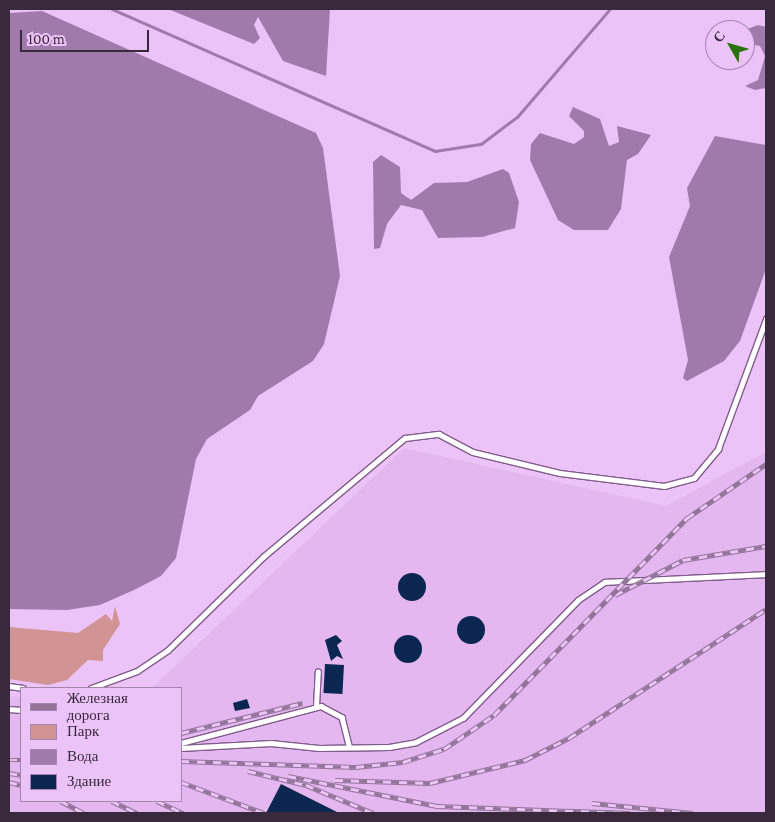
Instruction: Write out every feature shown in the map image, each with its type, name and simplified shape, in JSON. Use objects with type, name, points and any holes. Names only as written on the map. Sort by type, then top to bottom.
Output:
[{"type":"lane","points":[[94,687],[137,671],[168,650],[263,557],[405,438],[439,434],[473,452],[560,473],[664,486],[694,478],[718,449],[766,320]]},
{"type":"lane","points":[[182,748],[271,743],[403,746],[453,726],[578,600],[605,582],[766,574]]},
{"type":"lane","points":[[316,706],[318,672]]},
{"type":"lane","points":[[182,743],[316,706],[334,709],[342,717],[349,746]]},
{"type":"shaded area","points":[[404,448],[666,506],[766,452],[766,813],[9,813],[9,696],[20,698],[20,802],[182,802],[182,687],[153,687]]},
{"type":"green space","points":[[115,606],[120,624],[103,650],[103,661],[88,660],[67,680],[48,685],[9,679],[9,627],[78,633],[106,614],[112,621]]},
{"type":"water","points":[[168,9],[330,9],[326,76],[283,61],[258,17],[254,25],[260,38],[254,44]]},
{"type":"water","points":[[42,11],[316,133],[323,148],[340,276],[324,344],[313,361],[258,396],[250,410],[207,439],[196,459],[176,558],[161,576],[134,590],[100,605],[67,610],[9,609],[9,13]]},
{"type":"water","points":[[755,26],[766,27],[766,88],[755,90],[745,86],[758,80],[765,56],[760,46],[755,45]]},
{"type":"water","points":[[573,107],[600,119],[609,146],[619,142],[617,126],[651,135],[638,154],[627,160],[621,209],[608,230],[574,230],[558,220],[530,160],[531,144],[540,133],[574,144],[584,137],[584,131],[569,116]]},
{"type":"water","points":[[715,136],[766,145],[766,269],[740,341],[724,361],[687,381],[683,378],[688,360],[669,257],[690,206],[687,188]]},
{"type":"water","points":[[381,155],[400,167],[401,193],[411,200],[434,183],[467,182],[503,169],[509,173],[519,202],[515,228],[482,237],[438,238],[422,210],[401,205],[387,224],[380,248],[374,249],[373,162]]},
{"type":"building","points":[[412,573],[422,577],[426,587],[422,597],[412,601],[402,597],[398,587],[402,577]]},
{"type":"building","points":[[471,616],[481,620],[485,630],[481,640],[471,644],[461,640],[457,630],[461,620]]},
{"type":"building","points":[[336,635],[342,641],[337,645],[343,659],[337,656],[331,661],[325,640]]},
{"type":"building","points":[[408,635],[418,639],[422,649],[418,659],[408,663],[398,659],[394,649],[398,639]]},
{"type":"building","points":[[325,664],[344,665],[342,694],[323,693]]},
{"type":"building","points":[[247,699],[250,708],[235,711],[233,703]]},
{"type":"building","points":[[281,784],[339,813],[266,813]]},
{"type":"waterway","points":[[112,9],[435,151],[481,144],[517,117],[610,9]]},
{"type":"railway","points":[[182,761],[356,767],[403,762],[444,749],[494,715],[687,518],[766,464]]},
{"type":"railway","points":[[615,595],[683,560],[766,546]]},
{"type":"railway","points":[[335,780],[430,783],[525,760],[569,738],[766,609]]},
{"type":"railway","points":[[182,733],[302,703]]},
{"type":"railway","points":[[9,760],[20,760]]},
{"type":"railway","points":[[248,771],[306,785],[373,813]]},
{"type":"railway","points":[[9,773],[20,775]]},
{"type":"railway","points":[[288,776],[437,806],[630,813]]},
{"type":"railway","points":[[9,782],[20,785]]},
{"type":"railway","points":[[182,782],[264,813]]},
{"type":"railway","points":[[63,802],[84,813]]},
{"type":"railway","points":[[114,802],[137,813]]},
{"type":"railway","points":[[159,802],[183,813]]},
{"type":"railway","points":[[592,803],[693,813]]}]
